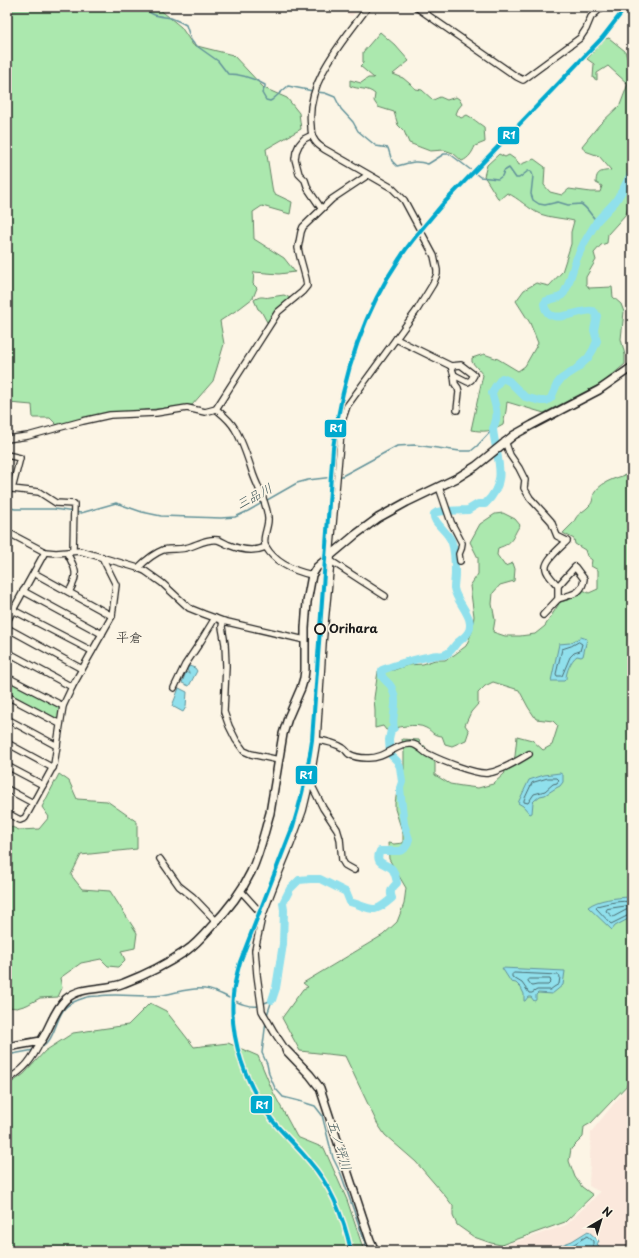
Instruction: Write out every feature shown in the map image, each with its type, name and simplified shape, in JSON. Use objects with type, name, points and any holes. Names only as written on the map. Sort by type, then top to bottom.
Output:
[{"type":"street","points":[[368,7],[331,58],[319,81],[311,106],[310,120],[312,135],[314,141],[324,150],[392,188],[404,200],[434,256],[437,274],[433,284],[396,339],[347,406],[342,422],[322,650],[316,740],[310,782],[303,811],[262,917],[255,950],[262,1011],[286,1050],[310,1075],[317,1084],[323,1096],[370,1240],[375,1251]]},
{"type":"street","points":[[416,7],[523,80],[580,38],[591,17],[602,7]]},
{"type":"street","points":[[312,135],[304,139],[299,145],[295,159],[299,174],[305,180],[308,189],[321,208]]},
{"type":"street","points":[[7,439],[33,435],[110,415],[156,413],[187,408],[205,412],[216,409],[278,312],[302,292],[306,286],[306,279],[299,252],[299,237],[303,227],[321,208],[368,175]]},
{"type":"street","points":[[396,339],[451,366],[461,365],[474,375],[468,382],[454,375]]},
{"type":"street","points":[[451,366],[455,384],[459,392],[457,410]]},
{"type":"street","points":[[7,1080],[29,1063],[61,1004],[70,996],[82,990],[122,984],[186,951],[216,922],[241,891],[256,858],[270,814],[283,734],[304,678],[306,609],[312,575],[320,563],[331,558],[355,535],[378,518],[466,473],[505,441],[599,390],[632,367]]},
{"type":"street","points":[[216,409],[227,418],[235,429],[262,496],[268,516],[268,524],[264,542],[270,554],[289,568],[312,575]]},
{"type":"street","points":[[505,441],[510,455],[525,480],[524,488],[530,498],[551,521],[557,536],[567,541],[546,563],[547,572],[558,586],[558,599]]},
{"type":"street","points":[[7,455],[20,458],[12,489],[39,492],[56,503],[74,504],[70,552],[75,566],[76,576],[75,582],[69,592]]},
{"type":"street","points":[[439,488],[451,522],[462,544],[459,554],[460,561]]},
{"type":"street","points":[[7,532],[45,552],[56,553],[80,551],[138,568],[156,578],[189,608],[223,621],[305,640]]},
{"type":"street","points":[[138,568],[162,550],[172,548],[183,549],[206,540],[218,540],[234,547],[251,550],[266,547]]},
{"type":"street","points":[[7,621],[45,552]]},
{"type":"street","points":[[7,813],[20,820],[25,818],[53,768],[63,706],[112,616],[116,585],[102,557]]},
{"type":"street","points":[[331,558],[385,596]]},
{"type":"street","points":[[543,615],[558,599],[579,592],[583,587],[584,579],[575,567],[558,586]]},
{"type":"street","points":[[34,573],[112,616]]},
{"type":"street","points":[[23,591],[102,634]]},
{"type":"street","points":[[14,610],[92,651]]},
{"type":"street","points":[[174,688],[185,665],[202,641],[214,618]]},
{"type":"street","points":[[223,621],[222,627],[225,644],[226,666],[224,712],[228,726],[244,750],[251,754],[279,760]]},
{"type":"street","points":[[7,628],[82,669]]},
{"type":"street","points":[[7,652],[72,687]]},
{"type":"street","points":[[7,677],[63,706]]},
{"type":"street","points":[[7,696],[60,724]]},
{"type":"street","points":[[7,719],[57,746]]},
{"type":"street","points":[[316,740],[334,744],[357,757],[376,758],[401,746],[410,744],[416,745],[425,753],[436,759],[486,774],[496,771],[529,754]]},
{"type":"street","points":[[7,743],[53,768]]},
{"type":"street","points":[[7,766],[43,786]]},
{"type":"street","points":[[310,782],[337,829],[340,839],[342,860],[345,865],[354,870]]},
{"type":"street","points":[[7,789],[33,803]]},
{"type":"street","points":[[160,859],[179,886],[193,897],[216,922]]},
{"type":"street","points":[[241,891],[259,911],[262,917]]},
{"type":"street","points":[[7,1046],[41,1041]]},
{"type":"shaded area","points":[[337,7],[359,7],[351,16]]},
{"type":"shaded area","points":[[632,1081],[632,1251],[509,1251],[510,1244],[566,1225],[600,1192],[589,1186],[591,1132]]},
{"type":"green space","points":[[7,7],[158,7],[181,27],[193,45],[233,55],[264,88],[287,98],[299,113],[301,129],[266,149],[273,193],[292,202],[290,214],[262,206],[253,212],[254,239],[284,258],[295,272],[279,274],[254,272],[253,284],[257,288],[253,298],[220,321],[224,344],[213,381],[192,405],[111,413],[57,425],[50,418],[33,418],[32,405],[9,403],[7,407]]},
{"type":"green space","points":[[380,32],[395,45],[409,61],[393,74],[403,78],[416,89],[422,90],[433,100],[440,97],[447,100],[456,97],[462,104],[456,114],[461,118],[467,115],[484,127],[485,142],[475,146],[467,158],[462,161],[453,153],[444,150],[430,151],[409,143],[404,131],[398,125],[394,112],[378,107],[374,101],[375,94],[372,92],[366,89],[350,86],[350,80],[361,83],[368,78],[374,78],[360,66],[363,63],[363,52]]},
{"type":"green space","points":[[609,38],[625,51],[632,69],[632,201],[626,214],[608,234],[607,243],[601,245],[594,253],[596,260],[586,277],[586,284],[589,288],[612,287],[613,297],[621,304],[624,312],[621,339],[625,355],[625,364],[604,382],[544,413],[507,402],[503,425],[487,431],[471,430],[483,375],[472,362],[472,358],[484,354],[498,359],[518,371],[525,366],[538,343],[530,323],[516,301],[524,290],[536,283],[549,286],[562,272],[571,244],[571,232],[574,221],[540,214],[507,193],[499,200],[484,176],[487,165],[499,154],[505,157],[509,155],[516,160],[519,165],[534,159],[545,167],[544,185],[550,192],[562,195],[569,189],[600,192],[602,186],[596,183],[598,174],[600,172],[611,170],[599,156],[585,151],[582,146],[599,125],[620,105],[628,84],[608,66],[597,73],[597,80],[593,78],[594,64],[587,59],[605,39]]},
{"type":"green space","points":[[284,295],[290,298],[289,301],[270,321],[267,322],[254,300],[261,297]]},
{"type":"green space","points":[[632,473],[632,1080],[591,1123],[584,1127],[583,1137],[571,1149],[569,1161],[575,1177],[582,1187],[593,1195],[565,1222],[501,1245],[474,1237],[457,1225],[453,1216],[453,1206],[446,1197],[416,1162],[385,1135],[377,1123],[345,1056],[300,1051],[282,1018],[303,989],[308,987],[303,983],[383,935],[397,922],[404,904],[406,888],[389,859],[388,843],[403,843],[403,834],[395,809],[398,785],[404,769],[402,739],[419,740],[421,745],[425,746],[430,759],[435,762],[435,775],[450,784],[478,788],[493,784],[505,773],[503,769],[512,765],[515,756],[517,736],[532,740],[543,750],[552,745],[558,726],[553,721],[536,719],[519,690],[493,682],[485,686],[478,693],[478,704],[471,712],[465,725],[469,731],[466,740],[452,746],[445,744],[442,736],[434,734],[429,729],[422,726],[406,726],[386,730],[383,726],[375,728],[374,698],[378,671],[394,670],[408,665],[423,664],[435,660],[445,660],[466,646],[472,632],[474,616],[470,586],[478,574],[478,558],[470,542],[480,524],[495,514],[503,513],[515,519],[520,525],[510,542],[498,548],[497,555],[505,566],[513,563],[515,569],[514,581],[500,585],[493,593],[492,604],[495,620],[493,632],[505,636],[535,634],[545,626],[560,602],[571,599],[583,590],[589,593],[598,589],[598,570],[591,566],[592,560],[587,556],[585,550],[575,544],[574,539],[563,533],[591,504],[594,494],[598,488],[612,480]]},
{"type":"green space","points":[[7,678],[59,706],[59,719],[56,720],[7,693]]},
{"type":"green space","points":[[59,774],[69,781],[77,799],[107,801],[137,822],[137,849],[81,855],[71,875],[82,889],[110,891],[137,933],[135,948],[121,951],[125,960],[118,967],[108,966],[101,959],[81,963],[60,978],[62,988],[58,997],[40,998],[27,1005],[17,1008],[7,1007],[7,825],[19,830],[39,829],[49,817],[42,807]]},
{"type":"green space","points":[[150,1003],[166,1011],[194,1047],[228,1043],[258,1056],[273,1092],[297,1137],[324,1148],[347,1200],[364,1251],[7,1251],[7,1086],[24,1074],[45,1051],[73,1033],[128,1025]]},
{"type":"water","points":[[581,637],[587,639],[583,656],[577,656],[573,660],[564,681],[551,681],[559,644],[570,643]]},
{"type":"water","points":[[189,666],[195,668],[197,671],[189,686],[182,683],[186,672],[189,674],[187,670]]},
{"type":"water","points":[[179,688],[187,692],[186,707],[183,712],[172,706]]},
{"type":"water","points":[[560,773],[563,775],[563,782],[560,786],[545,795],[540,796],[533,802],[532,813],[530,814],[518,803],[529,780],[544,775]]},
{"type":"water","points":[[629,897],[632,900],[632,917],[615,926],[612,930],[588,907],[597,902],[613,898]]},
{"type":"water","points":[[502,968],[565,971],[563,985],[552,994],[538,993],[536,995],[536,1000],[534,1001],[531,997],[528,997],[524,1001],[524,994],[521,988],[516,983],[511,982]]},
{"type":"water","points":[[588,1231],[599,1241],[597,1244],[603,1250],[546,1251],[572,1241]]},
{"type":"waterway","points":[[145,7],[150,13],[171,18],[186,25],[191,40],[194,44],[218,61],[228,74],[247,77],[265,85],[262,93],[266,100],[272,100],[288,86],[313,91]]},
{"type":"waterway","points":[[317,92],[335,97],[341,109],[353,122],[358,131],[376,146],[388,148],[392,161],[397,166],[415,162],[428,164],[444,154],[450,154],[480,177],[498,179],[502,176],[504,171],[509,168],[516,178],[519,178],[528,171],[531,171],[533,176],[531,194],[533,200],[539,204],[545,205],[558,202],[568,205],[581,204],[597,221]]},
{"type":"waterway","points":[[272,1000],[276,988],[283,944],[283,903],[290,889],[299,880],[320,879],[346,892],[350,902],[372,909],[380,907],[392,898],[391,893],[397,883],[395,875],[391,868],[379,861],[378,858],[380,851],[400,851],[404,849],[409,839],[404,824],[400,788],[402,782],[400,767],[397,761],[390,754],[389,740],[391,730],[394,728],[393,720],[395,698],[391,687],[383,677],[382,670],[434,655],[444,655],[451,651],[469,630],[470,627],[468,616],[457,598],[454,588],[455,566],[453,546],[448,535],[436,521],[434,514],[444,511],[468,510],[478,504],[485,504],[493,495],[497,486],[500,469],[493,429],[496,419],[496,411],[492,393],[502,378],[509,381],[525,397],[546,401],[551,398],[557,384],[561,379],[575,370],[588,358],[593,350],[597,341],[594,330],[597,316],[593,311],[558,317],[552,316],[547,312],[544,304],[546,301],[560,297],[564,293],[584,243],[597,221],[615,202],[632,172]]},
{"type":"waterway","name":"三品川","points":[[7,507],[15,509],[54,509],[81,513],[116,503],[142,512],[161,516],[235,517],[297,483],[308,480],[342,476],[397,446],[415,445],[471,451],[493,429]]},
{"type":"waterway","points":[[40,1048],[49,1041],[65,1008],[74,1002],[87,997],[115,995],[155,996],[189,989],[205,989],[212,990],[245,1005],[259,1006]]},
{"type":"waterway","points":[[262,1004],[272,1000]]},
{"type":"waterway","name":"五ノ坪川","points":[[267,1015],[272,1000]]},
{"type":"waterway","name":"五ノ坪川","points":[[266,1021],[262,1053],[275,1088],[283,1097],[315,1106],[322,1115],[333,1158],[341,1174],[368,1251]]},
{"type":"waterway","points":[[7,1055],[34,1050]]},
{"type":"transit line","name":"R1","points":[[351,1251],[341,1215],[331,1192],[305,1156],[272,1120],[254,1092],[241,1061],[232,1012],[233,991],[240,962],[293,826],[309,762],[312,740],[333,448],[342,398],[355,349],[374,302],[386,280],[410,244],[441,206],[602,38],[626,7]]},
{"type":"place","name":"Orihara","points":[[320,629]]},
{"type":"district","name":"平倉","points":[[129,637]]}]
